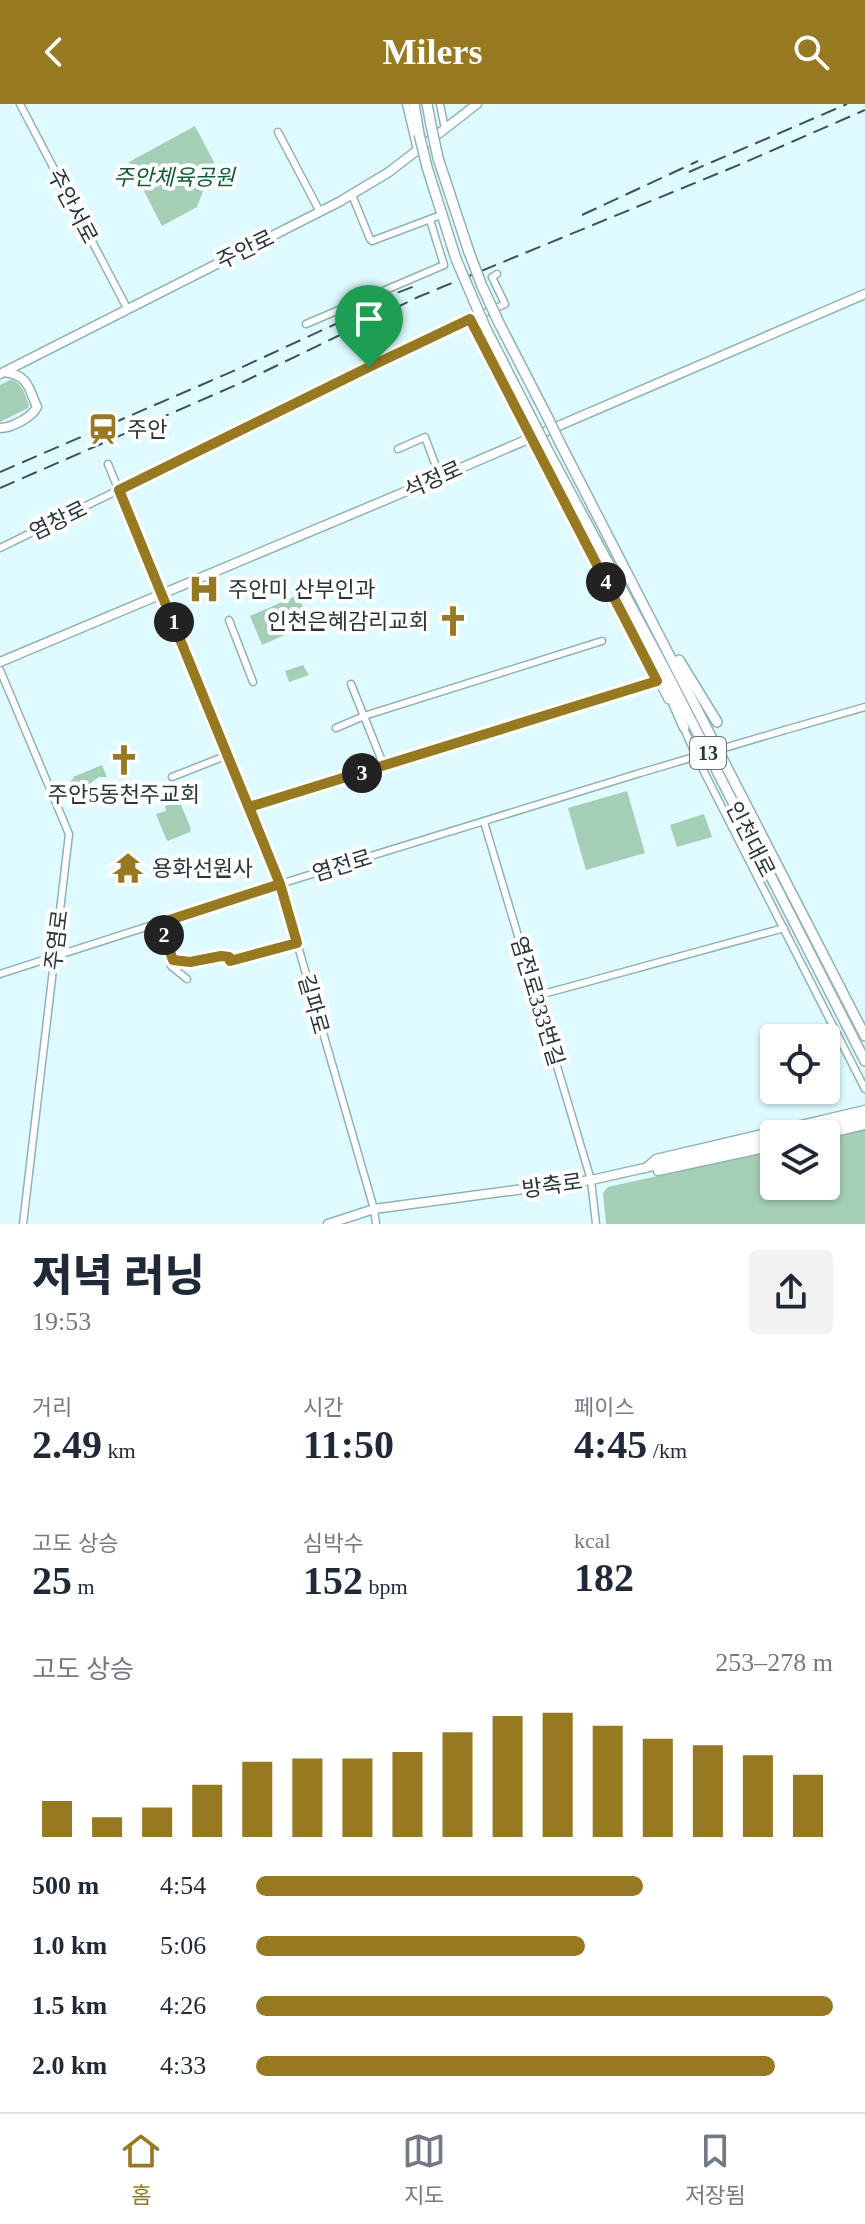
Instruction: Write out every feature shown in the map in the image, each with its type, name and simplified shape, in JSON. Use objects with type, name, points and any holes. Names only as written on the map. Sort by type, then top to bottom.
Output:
[{"type":"highway","name":"13","points":[[414,104],[441,215]]},
{"type":"highway","name":"인천대로","points":[[427,104],[438,158],[469,252],[499,323],[865,1036]]},
{"type":"highway","name":"인천대로","points":[[441,215],[486,329],[865,1061]]},
{"type":"highway","points":[[647,610],[717,722]]},
{"type":"highway","points":[[635,614],[684,727]]},
{"type":"main road","name":"주안로","points":[[2,373],[352,195],[389,172],[477,104]]},
{"type":"main road","name":"석정로","points":[[0,662],[865,294]]},
{"type":"main road","points":[[0,428],[37,410],[23,378],[2,373]]},
{"type":"main road","points":[[645,1168],[656,1159],[865,1110]]},
{"type":"main road","points":[[840,1123],[865,1117]]},
{"type":"main road","points":[[840,1131],[865,1125]]},
{"type":"main road","name":"방축로","points":[[328,1224],[374,1209],[591,1180],[760,1142]]},
{"type":"main road","points":[[645,1168],[659,1171],[760,1149]]},
{"type":"street","name":"주안서로","points":[[20,104],[127,308]]},
{"type":"street","points":[[406,104],[417,150]]},
{"type":"street","points":[[440,104],[445,129]]},
{"type":"street","points":[[278,132],[320,212]]},
{"type":"street","points":[[352,195],[372,241],[441,215]]},
{"type":"street","points":[[306,324],[444,265],[430,220]]},
{"type":"street","name":"염창로","points":[[0,548],[505,304],[492,277],[497,274]]},
{"type":"street","points":[[470,319],[657,681],[684,727],[865,1089]]},
{"type":"street","points":[[398,449],[425,437],[440,477]]},
{"type":"street","name":"길파로","points":[[108,464],[280,884],[376,1224]]},
{"type":"street","points":[[229,620],[253,682]]},
{"type":"street","points":[[336,728],[364,716],[602,641]]},
{"type":"street","name":"주염로","points":[[0,670],[69,834],[23,1224]]},
{"type":"street","points":[[249,807],[657,681]]},
{"type":"street","points":[[351,684],[384,766]]},
{"type":"street","name":"염전로","points":[[0,974],[280,884],[865,707]]},
{"type":"street","points":[[172,777],[228,755]]},
{"type":"street","name":"염전로333번길","points":[[484,822],[591,1180],[596,1224]]},
{"type":"street","points":[[160,923],[173,960],[171,966],[187,979]]},
{"type":"street","points":[[536,996],[784,928]]},
{"type":"street","points":[[173,960],[202,961],[221,956],[229,957],[230,961],[297,943]]},
{"type":"green space","name":"주안체육공원","points":[[195,126],[214,162],[197,207],[162,226],[129,162]]},
{"type":"green space","points":[[10,380],[20,386],[29,405],[0,422],[0,385]]},
{"type":"green space","points":[[298,595],[310,624],[262,645],[250,616]]},
{"type":"green space","points":[[303,665],[309,675],[289,682],[285,671]]},
{"type":"green space","points":[[102,765],[107,777],[99,777],[77,793],[72,786],[73,777]]},
{"type":"green space","points":[[627,791],[645,853],[586,870],[568,808]]},
{"type":"green space","points":[[179,800],[191,829],[168,841],[156,814],[166,811],[165,806]]},
{"type":"green space","points":[[704,814],[712,837],[677,847],[670,825]]},
{"type":"green space","points":[[865,1130],[865,1224],[606,1224],[603,1193],[608,1187],[760,1153],[760,1200],[840,1200],[840,1136]]},
{"type":"railway","points":[[689,172],[847,104]]},
{"type":"railway","points":[[0,488],[243,382],[418,297],[865,110]]},
{"type":"railway","points":[[582,215],[698,161]]},
{"type":"railway","points":[[353,310],[420,284]]},
{"type":"railway","points":[[0,472],[366,310]]},
{"type":"place","name":"주안","points":[[103,429]]},
{"type":"place","name":"주안미 산부인과","points":[[204,589]]},
{"type":"place","name":"인천은혜감리교회","points":[[453,621]]},
{"type":"place","name":"주안5동천주교회","points":[[124,760]]},
{"type":"place","name":"용화선원사","points":[[128,868]]},
{"type":"route","points":[[369,367],[119,490],[280,884],[160,923],[173,960],[190,962],[221,956],[229,957],[230,961],[297,943],[280,884],[249,807],[657,681],[470,319],[369,367]]}]
